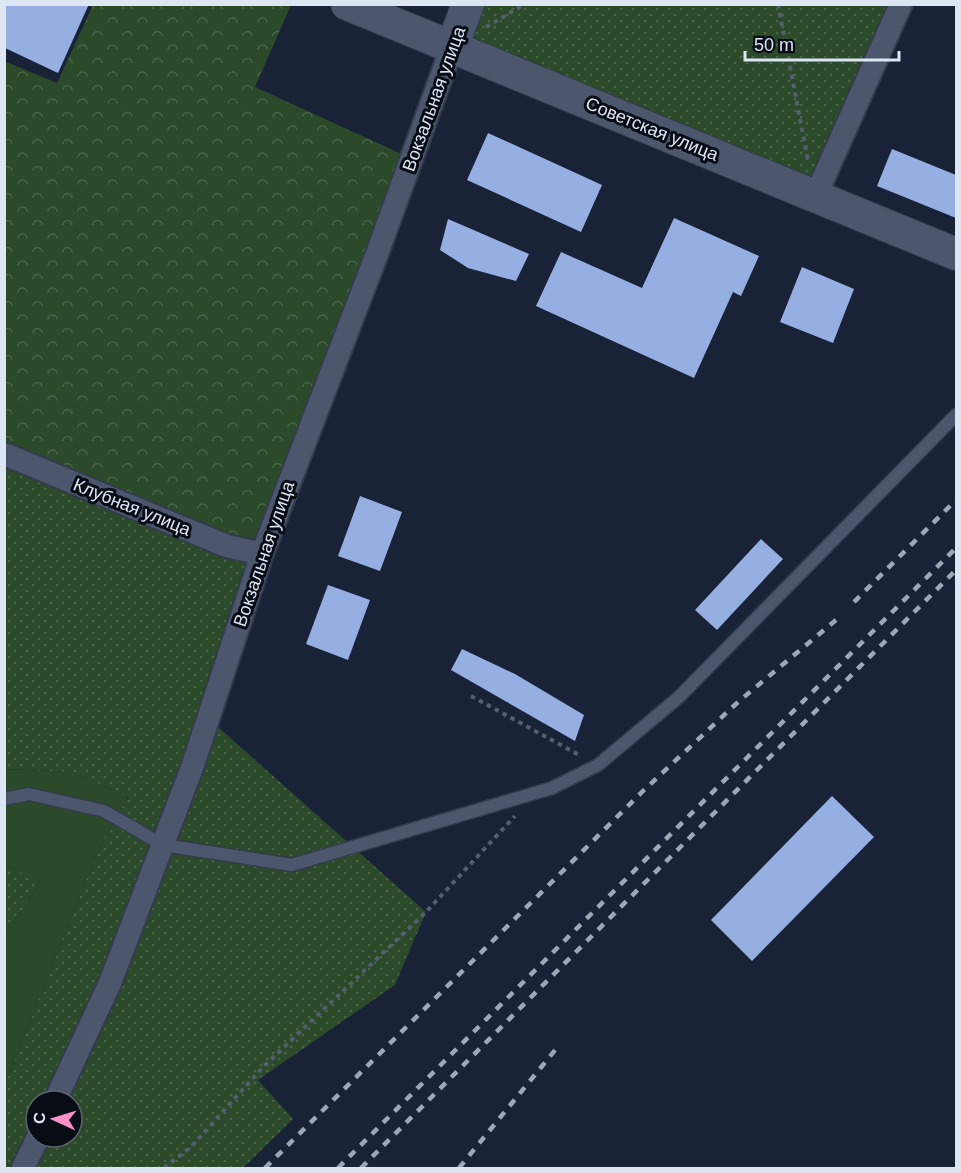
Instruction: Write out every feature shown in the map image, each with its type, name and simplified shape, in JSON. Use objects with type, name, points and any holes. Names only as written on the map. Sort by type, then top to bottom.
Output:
[{"type":"street","name":"Советская улица","points":[[347,4],[957,254]]},
{"type":"street","name":"Вокзальная улица","points":[[61,1089],[110,983],[194,765],[262,554],[374,261],[468,4]]},
{"type":"street","points":[[815,197],[901,4]]},
{"type":"street","name":"Клубная улица","points":[[4,454],[228,546],[262,554]]},
{"type":"street","points":[[23,1168],[32,1149]]},
{"type":"lane","points":[[4,799],[29,794],[104,811],[163,845],[292,865],[541,791],[598,765],[679,697],[957,415]]},
{"type":"path","points":[[778,4],[815,197]]},
{"type":"path","points":[[471,696],[598,765]]},
{"type":"path","points":[[164,1168],[192,1146],[261,1068],[426,912],[541,791]]},
{"type":"green space","points":[[93,5],[291,5],[255,87],[406,156],[262,554],[5,452],[4,61],[57,83]]},
{"type":"green space","points":[[468,5],[901,5],[815,197],[452,47]]},
{"type":"green space","points":[[5,458],[262,554],[209,719],[426,912],[395,985],[258,1080],[293,1119],[243,1168],[5,1168],[5,1085],[99,848],[128,797],[73,772],[5,769]]},
{"type":"green space","points":[[5,769],[73,772],[128,797],[99,848],[5,1085],[5,935],[40,883],[5,864]]},
{"type":"green space","points":[[5,864],[40,883],[5,935]]},
{"type":"building","points":[[5,4],[89,4],[58,73],[5,48]]},
{"type":"building","points":[[488,133],[602,185],[581,232],[467,180]]},
{"type":"building","points":[[892,149],[956,175],[956,218],[877,186]]},
{"type":"building","points":[[674,218],[759,256],[741,296],[733,292],[694,378],[536,306],[561,252],[642,288]]},
{"type":"building","points":[[448,219],[529,254],[516,281],[468,268],[440,250]]},
{"type":"building","points":[[802,267],[854,289],[833,343],[780,322]]},
{"type":"building","points":[[360,496],[402,512],[380,571],[338,556]]},
{"type":"building","points":[[761,539],[783,559],[717,630],[695,610]]},
{"type":"building","points":[[328,585],[370,600],[348,660],[306,644]]},
{"type":"building","points":[[462,649],[515,674],[584,715],[575,741],[451,670]]},
{"type":"building","points":[[832,796],[874,837],[752,961],[711,920]]},
{"type":"railway","points":[[854,602],[956,500]]},
{"type":"railway","points":[[338,1168],[956,548]]},
{"type":"railway","points":[[361,1168],[956,570]]},
{"type":"railway","points":[[265,1168],[644,790],[738,702],[836,620]]},
{"type":"railway","points":[[459,1168],[556,1049]]}]
